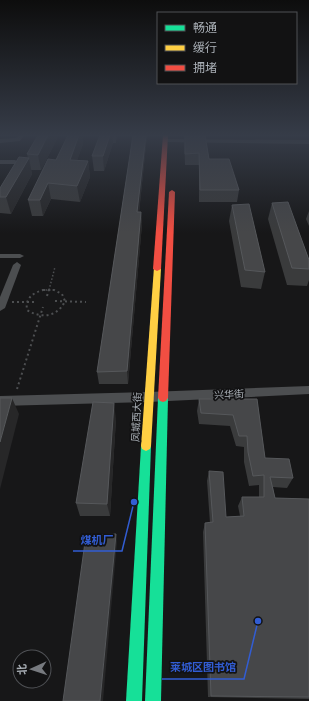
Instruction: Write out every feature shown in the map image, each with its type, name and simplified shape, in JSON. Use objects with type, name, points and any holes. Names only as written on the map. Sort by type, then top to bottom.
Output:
[{"type":"main road","name":"凤城西大街","points":[[134,701],[148,397],[167,168]]},
{"type":"main road","points":[[153,701],[169,168]]},
{"type":"street","points":[[0,256],[20,256]]},
{"type":"street","points":[[1,304],[17,265]]},
{"type":"street","name":"兴华街","points":[[0,401],[163,397],[309,390]]},
{"type":"path","points":[[47,296],[55,267]]},
{"type":"path","points":[[49,290],[54,290],[62,294],[65,301],[64,305],[57,312],[40,316],[27,310],[26,302],[32,295],[49,290]]},
{"type":"path","points":[[55,301],[86,302]]},
{"type":"path","points":[[1,304],[35,302]]},
{"type":"path","points":[[17,389],[43,306]]},
{"type":"building","points":[[12,168],[23,168],[6,197],[0,197],[0,188]]},
{"type":"building","points":[[44,168],[85,168],[77,186],[48,183],[40,200],[28,200]]},
{"type":"building","points":[[128,168],[142,168],[137,212],[141,212],[127,371],[97,372]]},
{"type":"building","points":[[199,168],[232,168],[239,190],[200,190]]},
{"type":"building","points":[[288,202],[309,260],[309,269],[292,268],[272,203]]},
{"type":"building","points":[[249,204],[265,272],[245,270],[232,205]]},
{"type":"building","points":[[0,398],[12,398],[0,442]]},
{"type":"building","points":[[199,399],[257,399],[265,458],[289,459],[293,478],[270,477],[275,498],[309,499],[309,697],[211,696],[205,523],[213,522],[209,471],[223,472],[226,517],[244,516],[242,497],[264,497],[264,475],[253,476],[248,452],[247,436],[239,436],[233,415],[201,413]]},
{"type":"building","points":[[93,402],[114,403],[107,504],[76,503]]},
{"type":"building","points":[[116,534],[100,701],[63,701],[86,535]]},
{"type":"traffic: fast","points":[[153,701],[163,398]]},
{"type":"traffic: fast","points":[[134,701],[146,446]]},
{"type":"traffic: slow","points":[[146,446],[157,269]]},
{"type":"traffic: jam","points":[[157,269],[164,168]]},
{"type":"traffic: jam","points":[[163,398],[172,192]]},
{"type":"place","name":"煤机厂","points":[[134,502]]},
{"type":"place","name":"莱城区图书馆","points":[[258,621]]}]
